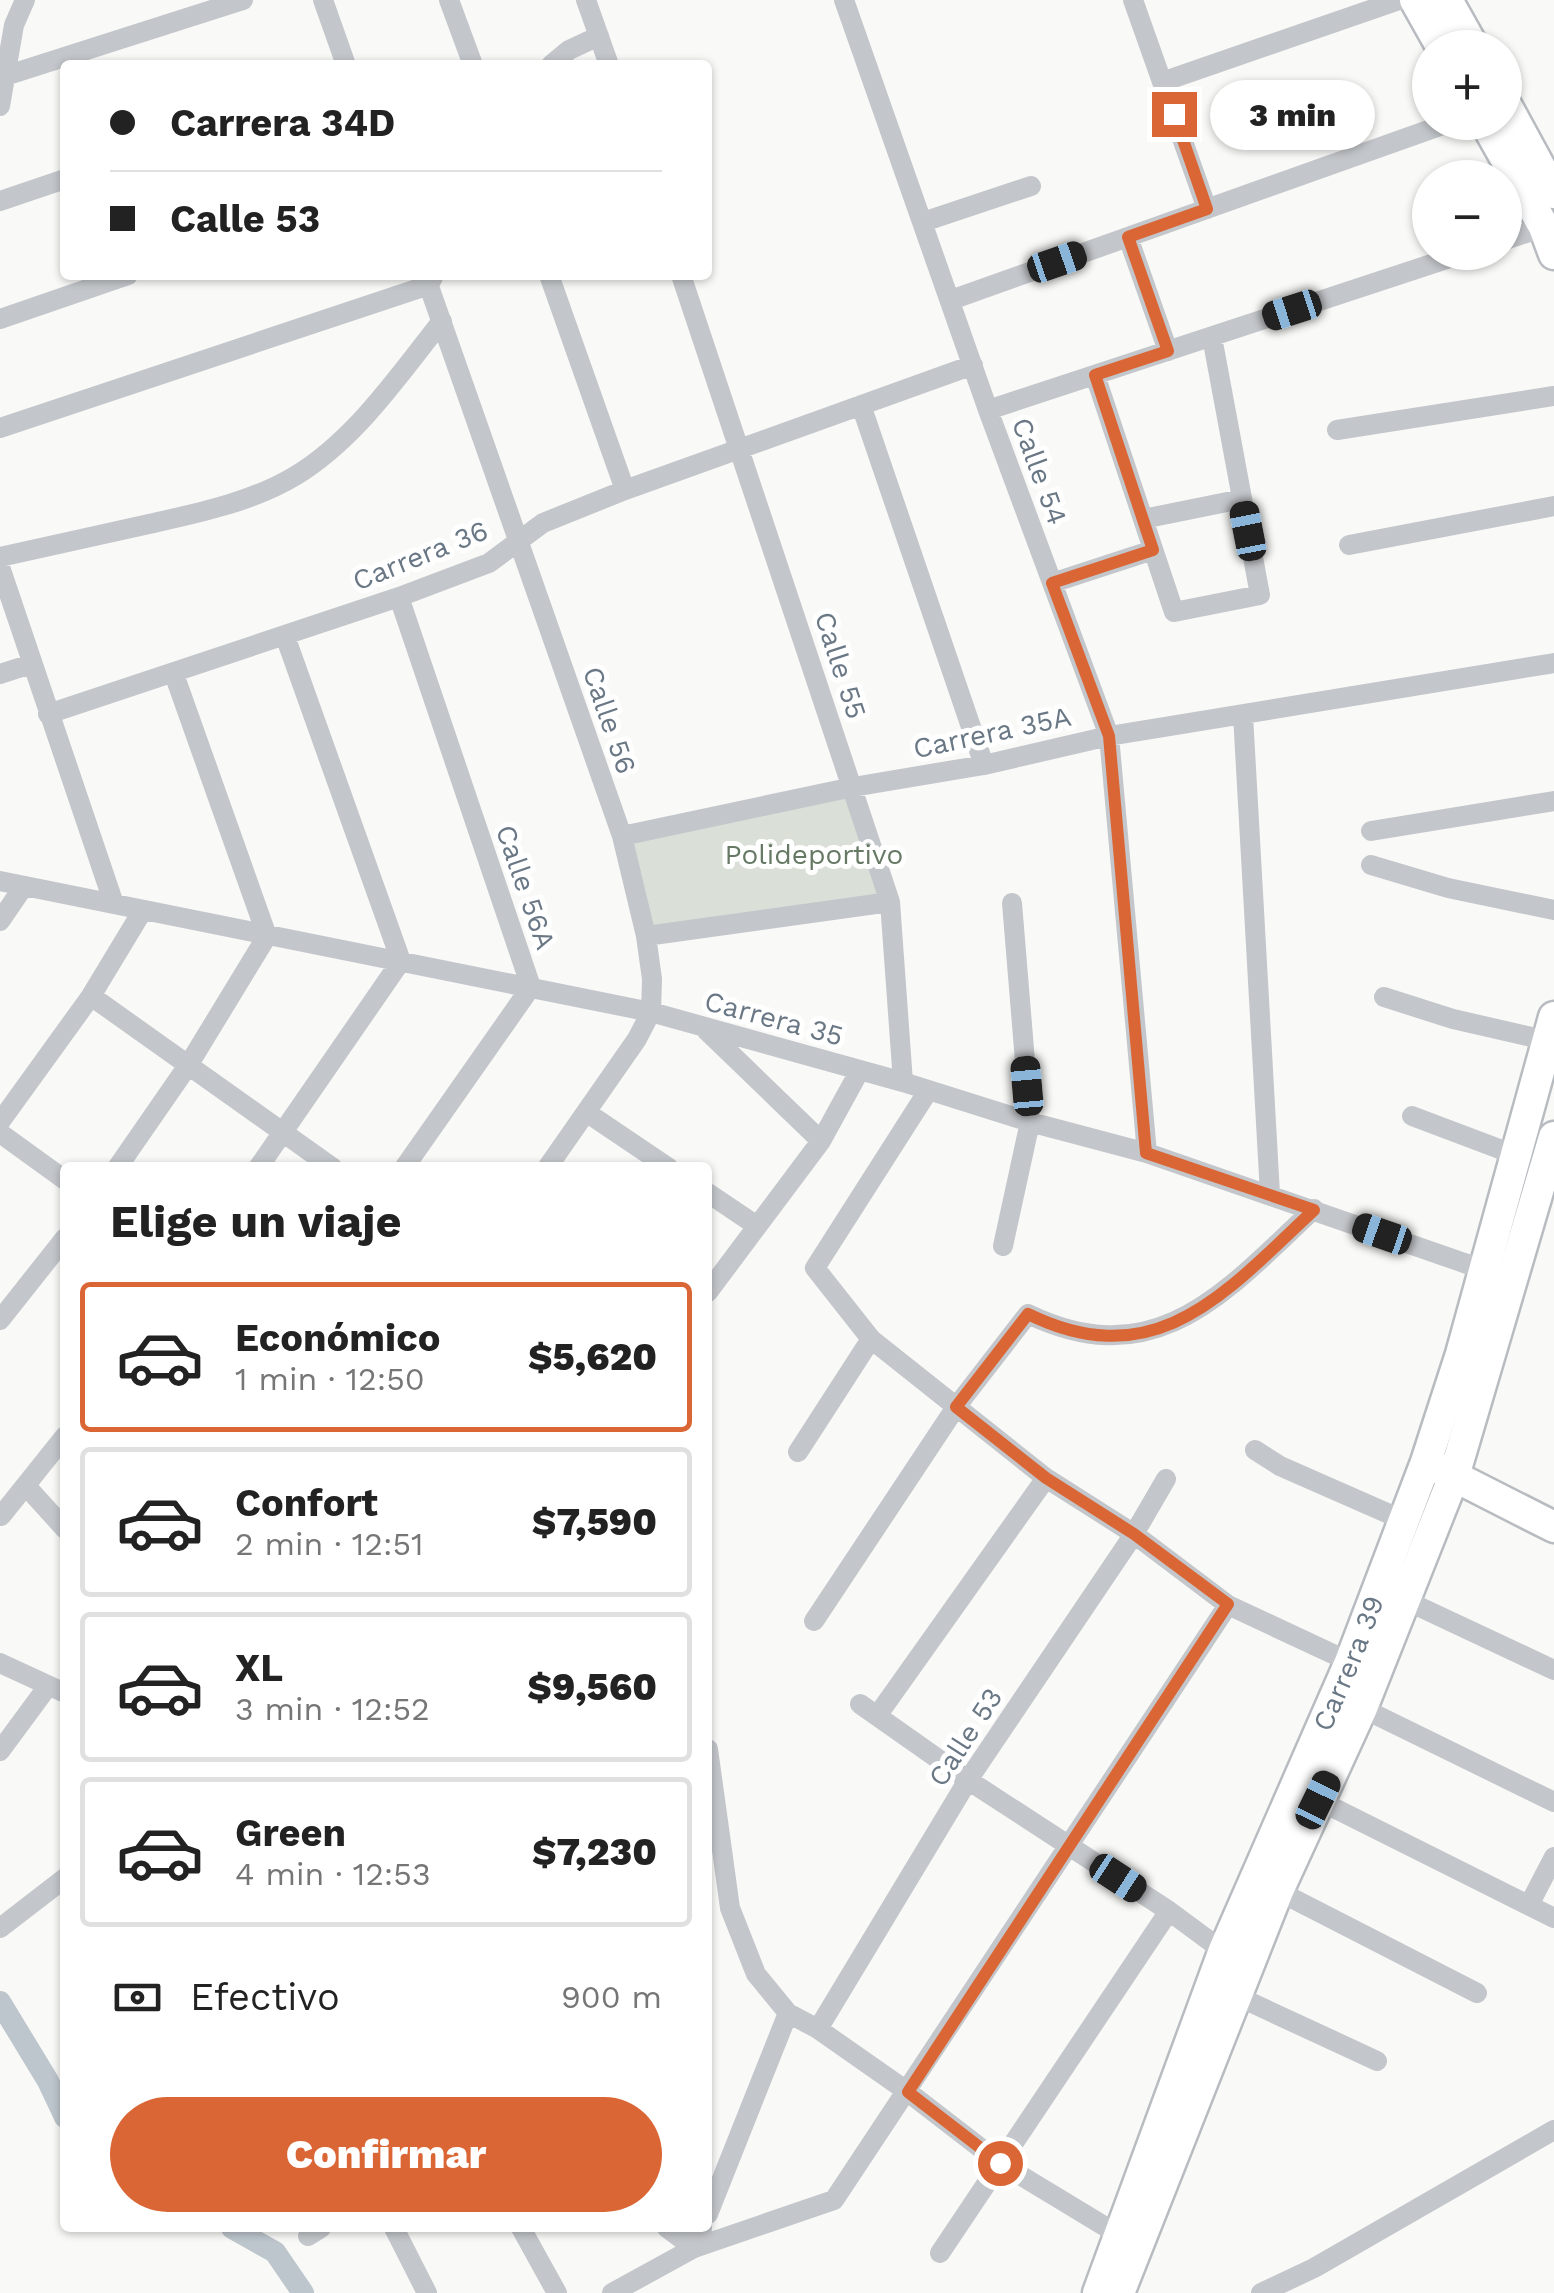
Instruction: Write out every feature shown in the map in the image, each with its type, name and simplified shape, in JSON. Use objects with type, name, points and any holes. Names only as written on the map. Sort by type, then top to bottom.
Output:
[{"type":"main road","points":[[1415,0],[1432,30]]},
{"type":"main road","points":[[1446,0],[1464,30]]},
{"type":"main road","points":[[1522,127],[1546,160],[1554,193]]},
{"type":"main road","points":[[1495,140],[1549,241]]},
{"type":"main road","name":"Carrera 39","points":[[1115,2292],[1119,2235],[1229,1975],[1278,1892],[1362,1708],[1454,1476],[1499,1276],[1518,1156],[1551,1030]]},
{"type":"main road","name":"Carrera 39","points":[[1115,2292],[1229,1975],[1554,1137]]},
{"type":"main road","points":[[1426,1462],[1554,1526]]},
{"type":"street","points":[[0,106],[7,24],[25,0]]},
{"type":"street","points":[[5,76],[243,0]]},
{"type":"street","points":[[323,0],[344,60]]},
{"type":"street","points":[[448,0],[472,60]]},
{"type":"street","points":[[586,0],[607,60]]},
{"type":"street","name":"Calle 54","points":[[844,0],[988,410],[1109,736],[1146,1153]]},
{"type":"street","points":[[1133,0],[1207,209]]},
{"type":"street","points":[[1162,82],[1398,0]]},
{"type":"street","points":[[557,60],[599,36]]},
{"type":"street","points":[[951,300],[1412,136]]},
{"type":"street","points":[[0,201],[60,181]]},
{"type":"street","points":[[923,222],[1031,186]]},
{"type":"street","points":[[1128,237],[1168,351]]},
{"type":"street","points":[[1522,240],[1549,241]]},
{"type":"street","points":[[988,410],[1414,270]]},
{"type":"street","points":[[0,319],[113,280]]},
{"type":"street","points":[[0,428],[423,280]]},
{"type":"street","name":"Calle 56","points":[[430,280],[622,836],[646,936],[652,979],[651,1012]]},
{"type":"street","points":[[552,280],[625,490]]},
{"type":"street","name":"Calle 55","points":[[683,280],[890,902],[903,1082]]},
{"type":"street","points":[[0,558],[184,516],[240,500],[294,477],[335,446],[378,402],[442,322]]},
{"type":"street","points":[[1095,375],[1174,612],[1260,595],[1212,337]]},
{"type":"street","name":"Carrera 36","points":[[48,714],[399,597],[489,562],[543,523],[973,365]]},
{"type":"street","points":[[1337,430],[1554,396]]},
{"type":"street","points":[[862,405],[984,766]]},
{"type":"street","points":[[1143,518],[1242,500]]},
{"type":"street","points":[[1349,545],[1554,506]]},
{"type":"street","points":[[1052,583],[1153,550]]},
{"type":"street","points":[[0,567],[114,904]]},
{"type":"street","name":"Calle 56A","points":[[399,597],[530,987],[408,1162]]},
{"type":"street","points":[[262,1162],[401,961],[285,636]]},
{"type":"street","name":"Carrera 35A","points":[[622,836],[853,788],[984,766],[1109,736],[1554,663]]},
{"type":"street","points":[[0,674],[31,664]]},
{"type":"street","points":[[121,1162],[188,1064],[267,936],[174,674]]},
{"type":"street","points":[[1243,715],[1270,1194]]},
{"type":"street","points":[[1371,831],[1554,801]]},
{"type":"street","points":[[1371,865],[1448,888],[1554,910]]},
{"type":"street","name":"Carrera 35","points":[[0,882],[651,1012],[1146,1153],[1499,1276]]},
{"type":"street","points":[[0,921],[24,886]]},
{"type":"street","points":[[646,936],[890,902]]},
{"type":"street","points":[[1003,1246],[1030,1122],[1012,904]]},
{"type":"street","points":[[0,1122],[92,996],[144,910]]},
{"type":"street","points":[[92,996],[325,1162]]},
{"type":"street","points":[[1384,998],[1453,1019],[1551,1030]]},
{"type":"street","points":[[550,1162],[637,1039],[651,1012]]},
{"type":"street","points":[[704,1028],[821,1140]]},
{"type":"street","points":[[712,1287],[821,1140],[860,1070]]},
{"type":"street","points":[[928,1091],[815,1268],[870,1340],[1046,1478],[1134,1534],[1228,1604],[1350,1662]]},
{"type":"street","points":[[586,1112],[660,1162]]},
{"type":"street","points":[[1412,1116],[1518,1156]]},
{"type":"street","points":[[0,1133],[60,1176]]},
{"type":"street","points":[[712,1196],[757,1226]]},
{"type":"street","points":[[814,1621],[956,1407],[1028,1314],[1082,1335],[1110,1338],[1172,1324],[1230,1287],[1314,1210]]},
{"type":"street","points":[[0,1320],[60,1244]]},
{"type":"street","points":[[798,1452],[870,1340]]},
{"type":"street","points":[[1,1516],[60,1443]]},
{"type":"street","points":[[1255,1450],[1280,1466],[1405,1521]]},
{"type":"street","points":[[1046,1478],[868,1710],[1169,1911],[1229,1975],[1378,2061]]},
{"type":"street","name":"Calle 53","points":[[818,2029],[968,1780],[1134,1534],[1166,1479]]},
{"type":"street","points":[[27,1487],[60,1523]]},
{"type":"street","points":[[1407,1601],[1554,1670]]},
{"type":"street","points":[[612,2293],[694,2248],[834,2200],[1228,1604]]},
{"type":"street","points":[[0,1663],[56,1689],[0,1752]]},
{"type":"street","points":[[1362,1708],[1554,1802]]},
{"type":"street","points":[[712,1779],[730,1908],[756,1974],[788,2013],[818,2029],[908,2092],[1000,2163],[1119,2235]]},
{"type":"street","points":[[1318,1800],[1554,1918]]},
{"type":"street","points":[[1530,1904],[1554,1857]]},
{"type":"street","points":[[0,1928],[60,1882]]},
{"type":"street","points":[[1278,1892],[1476,1993]]},
{"type":"street","points":[[940,2253],[1169,1911]]},
{"type":"street","points":[[712,2204],[788,2013]]},
{"type":"street","points":[[1261,2293],[1550,2140]]},
{"type":"street","points":[[396,2232],[427,2293]]},
{"type":"street","points":[[523,2232],[556,2293]]},
{"type":"street","points":[[672,2232],[694,2248]]},
{"type":"street","points":[[694,2248],[700,2232]]},
{"type":"green space","name":"Polideportivo","points":[[853,787],[890,902],[646,936],[622,836]]},
{"type":"waterway","points":[[0,2002],[60,2106]]},
{"type":"waterway","points":[[239,2232],[275,2252],[303,2293]]},
{"type":"route","points":[[1000,2163],[908,2092],[1228,1604],[1134,1534],[1046,1478],[956,1407],[1028,1314],[1082,1335],[1110,1338],[1172,1324],[1230,1287],[1314,1210],[1146,1153],[1109,736],[1052,583],[1153,550],[1095,375],[1168,351],[1128,237],[1207,209],[1174,114]]}]
